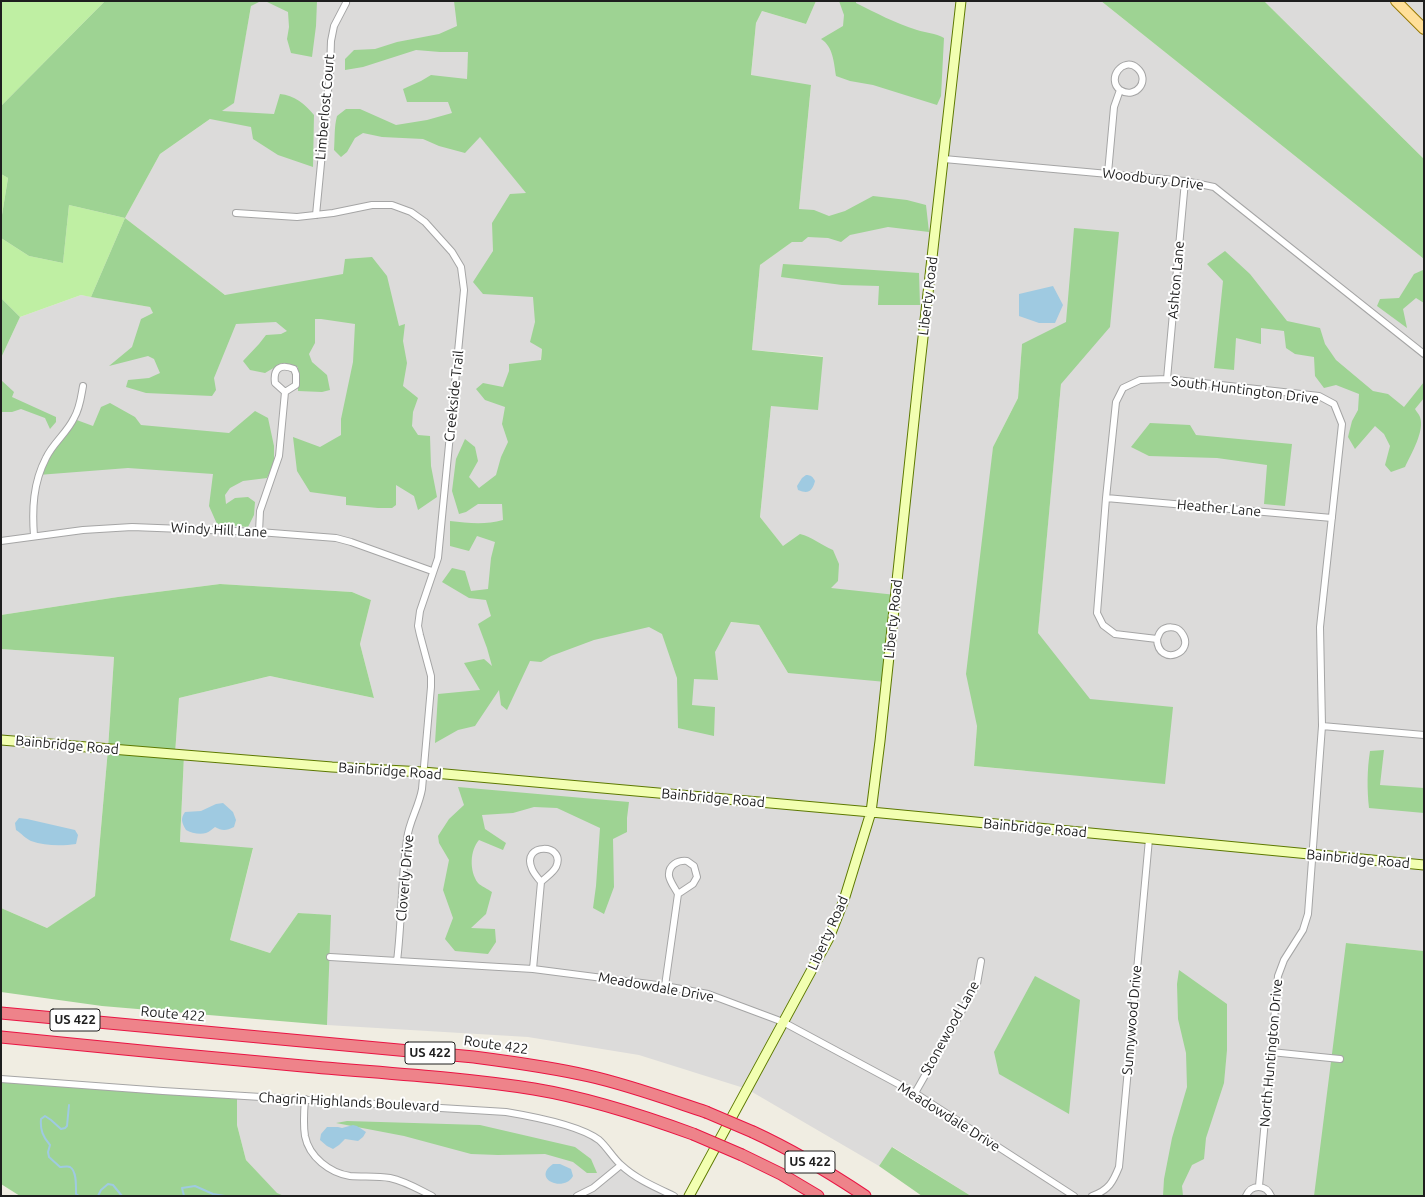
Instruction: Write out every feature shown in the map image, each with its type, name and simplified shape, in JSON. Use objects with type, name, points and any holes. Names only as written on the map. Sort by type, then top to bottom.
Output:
[{"type":"highway","name":"Route 422","points":[[1,1013],[474,1057],[551,1068],[628,1086],[706,1112],[782,1145],[843,1181],[865,1196]]},
{"type":"highway","name":"US 422","points":[[1,1037],[396,1073],[519,1087],[593,1102],[649,1118],[693,1134],[781,1174],[818,1196]]},
{"type":"main road","points":[[1396,1],[1424,29]]},
{"type":"street","name":"Liberty Road","points":[[689,1196],[829,938],[844,900],[871,812],[881,733],[920,364],[961,1]]},
{"type":"street","name":"Limberlost Court","points":[[316,215],[330,70],[331,41],[334,26],[346,3]]},
{"type":"street","points":[[1129,65],[1136,67],[1142,74],[1141,86],[1130,93],[1120,90],[1114,82],[1114,77],[1118,69],[1122,66],[1129,65]]},
{"type":"street","points":[[1108,173],[1114,107],[1120,90]]},
{"type":"street","name":"Woodbury Drive","points":[[944,158],[1185,181],[1214,187],[1424,354]]},
{"type":"street","name":"Ashton Lane","points":[[1167,380],[1185,181]]},
{"type":"street","name":"Creekside Trail","points":[[236,213],[288,217],[333,213],[372,205],[392,205],[403,209],[425,222],[452,252],[461,266],[464,290],[438,558],[432,571],[420,611],[418,626],[431,676],[423,772]]},
{"type":"street","name":"South Huntington Drive","points":[[1157,640],[1115,634],[1103,625],[1097,613],[1106,498],[1116,402],[1122,388],[1140,380],[1167,380],[1319,396],[1334,404],[1342,424],[1320,627],[1322,726],[1312,854]]},
{"type":"street","points":[[34,536],[32,515],[38,475],[46,457],[74,419],[80,406],[83,386]]},
{"type":"street","points":[[259,532],[260,511],[280,456],[284,392]]},
{"type":"street","name":"Heather Lane","points":[[1106,498],[1332,518]]},
{"type":"street","name":"Windy Hill Lane","points":[[1,541],[34,536],[132,527],[259,532],[336,538],[432,571]]},
{"type":"street","points":[[1172,627],[1182,633],[1185,644],[1184,648],[1179,653],[1166,655],[1160,650],[1157,640],[1165,628],[1172,627]]},
{"type":"street","points":[[1322,726],[1424,734]]},
{"type":"street","name":"Bainbridge Road","points":[[1,740],[332,767],[423,772],[871,812],[1424,865]]},
{"type":"street","name":"Cloverly Drive","points":[[397,961],[407,840],[412,818],[420,802],[423,772]]},
{"type":"street","name":"Sunnywood Drive","points":[[1092,1196],[1099,1193],[1112,1182],[1119,1167],[1148,839]]},
{"type":"street","points":[[533,969],[541,882],[532,869],[530,860],[532,854],[536,850],[547,848],[552,850],[558,861],[554,871],[541,882]]},
{"type":"street","name":"North Huntington Drive","points":[[1259,1186],[1278,976],[1284,960],[1303,930],[1308,914],[1312,854]]},
{"type":"street","points":[[665,986],[678,894],[670,880],[669,875],[672,865],[677,862],[687,861],[694,866],[696,877],[693,884],[678,894]]},
{"type":"street","name":"Meadowdale Drive","points":[[330,957],[533,969],[665,986],[708,994],[784,1022],[915,1093],[1074,1196]]},
{"type":"street","name":"Stonewood Lane","points":[[915,1093],[977,984],[981,961]]},
{"type":"street","points":[[1271,1052],[1340,1059]]},
{"type":"street","name":"Chagrin Highlands Boulevard","points":[[1,1079],[163,1092],[471,1109],[506,1112],[535,1117],[589,1134],[599,1140],[621,1165],[639,1178],[674,1196]]},
{"type":"street","points":[[305,1099],[305,1137],[310,1150],[321,1163],[334,1172],[349,1176],[389,1178],[400,1181],[432,1196]]},
{"type":"street","points":[[577,1196],[593,1188],[621,1165]]},
{"type":"street","points":[[1246,1196],[1251,1189],[1259,1186],[1266,1189],[1271,1196]]},
{"type":"shaded area","points":[[252,1],[470,1],[466,120],[527,193],[544,333],[511,600],[759,625],[788,673],[815,587],[760,517],[771,406],[823,356],[752,350],[760,265],[796,239],[811,86],[751,76],[756,23],[762,11],[806,24],[816,1],[1101,1],[1424,259],[1424,951],[1346,943],[1424,1196],[971,1196],[893,1147],[879,1166],[747,1089],[639,1055],[528,1037],[327,1025],[330,916],[298,913],[270,953],[230,940],[253,849],[180,842],[184,755],[175,754],[179,698],[270,676],[374,698],[360,644],[371,600],[352,592],[220,584],[118,597],[1,615],[1,358],[20,317],[81,295],[150,307],[184,373],[225,295],[125,218],[160,154],[233,103]],"holes":[[[1022,344],[1061,384],[1025,771],[974,766],[993,447],[1018,398]]]},
{"type":"shaded area","points":[[1264,1],[1424,1],[1424,159]]},
{"type":"shaded area","points":[[1,649],[114,657],[108,749],[95,896],[47,928],[1,908]]},
{"type":"shaded area","points":[[237,1096],[506,1112],[589,1134],[621,1165],[674,1196],[284,1196],[277,1194],[246,1160],[237,1125]]},
{"type":"green space","points":[[1,1],[105,1],[1,106]]},
{"type":"green space","points":[[105,1],[261,1],[251,6],[234,103],[222,111],[274,114],[280,94],[290,96],[299,101],[314,115],[313,167],[278,155],[253,139],[251,127],[210,119],[160,154],[125,218],[69,205],[63,263],[29,256],[1,238],[1,221],[8,178],[1,174],[1,106]]},
{"type":"green space","points":[[265,1],[317,1],[316,26],[312,57],[291,53],[287,39],[289,27],[288,12]]},
{"type":"green space","points":[[454,1],[816,1],[806,24],[762,11],[756,23],[751,75],[811,85],[799,209],[814,210],[829,216],[845,211],[873,196],[907,200],[926,205],[929,232],[888,227],[850,235],[841,242],[828,238],[808,237],[802,242],[792,242],[760,265],[752,350],[823,357],[818,410],[771,406],[760,517],[783,546],[800,534],[809,537],[833,550],[839,564],[838,581],[831,588],[896,595],[886,682],[788,673],[759,625],[731,622],[715,652],[718,680],[694,679],[692,705],[715,707],[714,736],[678,728],[677,678],[662,634],[649,627],[594,640],[551,656],[541,662],[530,661],[507,710],[501,705],[499,690],[475,726],[458,730],[435,743],[438,694],[480,690],[464,663],[484,659],[492,666],[478,624],[491,616],[486,600],[469,598],[442,582],[452,568],[465,571],[471,591],[488,589],[491,558],[495,542],[477,536],[469,551],[450,546],[450,521],[483,523],[503,520],[502,504],[478,504],[466,512],[459,514],[452,491],[456,459],[465,439],[475,447],[478,461],[469,477],[479,488],[496,475],[501,457],[508,442],[502,424],[505,407],[485,400],[476,389],[483,383],[503,387],[509,371],[509,364],[541,360],[542,349],[530,342],[535,322],[533,297],[483,294],[473,282],[493,251],[492,223],[510,194],[526,193],[480,137],[465,153],[439,146],[423,139],[382,137],[363,133],[355,138],[347,152],[341,157],[334,150],[337,116],[346,109],[360,109],[396,125],[427,120],[452,113],[448,102],[407,102],[403,89],[431,75],[467,79],[468,52],[416,50],[363,67],[345,70],[345,59],[354,50],[375,49],[397,42],[439,34],[457,26]]},
{"type":"green space","points":[[839,1],[856,1],[856,3],[893,21],[944,38],[941,96],[937,105],[873,85],[850,81],[836,76],[834,60],[830,50],[821,39],[843,26],[844,15]]},
{"type":"green space","points":[[1101,1],[1264,1],[1424,159],[1424,259]]},
{"type":"green space","points":[[1,174],[8,178],[1,221]]},
{"type":"green space","points":[[69,205],[125,218],[91,297],[81,295],[20,317],[1,298],[1,238],[29,256],[63,263]]},
{"type":"green space","points":[[125,218],[225,295],[343,274],[345,259],[372,257],[387,276],[399,326],[405,324],[403,341],[407,363],[403,386],[418,398],[413,412],[412,426],[418,435],[430,436],[431,466],[437,497],[418,510],[414,496],[396,485],[396,505],[392,508],[346,505],[346,497],[310,492],[297,471],[293,437],[320,447],[341,435],[341,419],[353,362],[355,324],[315,319],[315,343],[309,354],[312,362],[327,375],[330,390],[322,392],[298,391],[298,367],[282,363],[265,373],[250,370],[243,361],[266,335],[281,334],[287,331],[276,322],[236,324],[214,378],[216,390],[212,396],[146,393],[126,387],[128,380],[149,378],[160,373],[154,359],[148,356],[109,366],[132,347],[141,319],[153,313],[150,307],[91,297]]},
{"type":"green space","points":[[1074,228],[1119,232],[1110,327],[1061,384],[1038,633],[1090,699],[1173,707],[1165,784],[974,766],[977,726],[966,674],[993,447],[1018,398],[1022,344],[1066,322]]},
{"type":"green space","points":[[1225,251],[1250,274],[1287,321],[1320,328],[1325,344],[1336,360],[1373,391],[1388,394],[1404,407],[1424,382],[1424,398],[1415,409],[1420,417],[1421,429],[1417,442],[1405,467],[1391,472],[1385,465],[1390,446],[1384,434],[1375,426],[1355,449],[1348,437],[1352,421],[1358,410],[1359,394],[1336,385],[1324,388],[1315,376],[1314,357],[1295,354],[1286,348],[1284,331],[1261,328],[1261,344],[1236,338],[1234,370],[1214,368],[1223,281],[1207,264]]},
{"type":"green space","points":[[783,264],[919,273],[920,305],[878,305],[879,286],[842,285],[781,277]]},
{"type":"green space","points":[[1423,270],[1424,303],[1416,298],[1403,309],[1407,328],[1377,306],[1380,299],[1399,298],[1414,274]]},
{"type":"green space","points":[[1,298],[20,317],[1,358]]},
{"type":"green space","points":[[1,380],[14,392],[12,397],[56,417],[56,422],[50,429],[45,418],[21,409],[12,412],[1,412]]},
{"type":"green space","points":[[110,403],[135,417],[141,425],[229,433],[255,411],[268,418],[274,446],[274,463],[267,478],[243,481],[230,488],[225,495],[226,504],[235,498],[248,497],[255,502],[254,515],[248,527],[217,524],[209,506],[213,474],[128,468],[38,475],[46,457],[74,419],[93,426],[101,407]]},
{"type":"green space","points":[[1150,423],[1190,425],[1196,435],[1292,444],[1285,506],[1264,504],[1267,465],[1217,458],[1149,456],[1131,447]]},
{"type":"green space","points":[[220,584],[352,592],[371,600],[360,644],[374,698],[270,676],[179,698],[175,754],[184,755],[180,842],[253,848],[230,940],[270,953],[298,913],[331,915],[327,1025],[102,1006],[1,992],[1,908],[47,928],[95,896],[108,749],[114,657],[1,649],[1,615],[118,597]]},
{"type":"green space","points":[[1384,750],[1380,785],[1424,788],[1424,813],[1369,808],[1368,765],[1370,751]]},
{"type":"green space","points":[[458,787],[629,802],[627,832],[613,839],[614,887],[604,914],[593,908],[600,828],[557,808],[534,807],[513,813],[482,815],[485,829],[506,843],[503,850],[479,840],[476,844],[472,855],[473,873],[479,884],[492,892],[486,914],[471,928],[495,929],[496,942],[488,954],[455,951],[445,939],[453,918],[443,890],[449,860],[439,843],[438,836],[449,819],[464,805]]},
{"type":"green space","points":[[1346,943],[1424,951],[1424,1196],[1314,1196]]},
{"type":"green space","points":[[1179,970],[1227,1004],[1227,1050],[1224,1083],[1206,1138],[1204,1159],[1192,1165],[1182,1186],[1183,1196],[1163,1196],[1164,1179],[1172,1138],[1187,1087],[1186,1053],[1178,1019],[1177,984]]},
{"type":"green space","points":[[1035,976],[1080,1000],[1069,1114],[999,1074],[994,1052]]},
{"type":"green space","points":[[1,1079],[237,1096],[237,1125],[246,1160],[277,1193],[284,1196],[20,1196],[1,1184]]},
{"type":"green space","points":[[347,1121],[480,1125],[575,1147],[591,1159],[597,1173],[587,1173],[573,1162],[545,1154],[471,1154],[404,1136],[336,1123]]},
{"type":"green space","points":[[892,1147],[971,1196],[922,1196],[879,1166]]},
{"type":"water","points":[[1053,286],[1063,305],[1055,323],[1039,323],[1019,316],[1019,294]]},
{"type":"water","points":[[806,475],[812,476],[815,481],[811,490],[804,492],[798,490],[797,486]]},
{"type":"water","points":[[223,803],[233,812],[236,820],[234,827],[224,830],[215,827],[207,833],[201,834],[186,830],[182,821],[182,817],[185,812],[201,811],[216,804]]},
{"type":"water","points":[[19,818],[75,830],[78,835],[76,844],[54,845],[31,841],[16,830],[15,823]]},
{"type":"water","points":[[353,1125],[366,1132],[358,1141],[345,1139],[333,1149],[320,1140],[321,1134],[327,1127],[342,1128]]},
{"type":"water","points":[[553,1164],[560,1164],[571,1169],[573,1176],[569,1181],[557,1184],[547,1179],[547,1170]]},
{"type":"waterway","points":[[69,1105],[67,1126],[65,1128],[61,1129],[45,1116],[41,1119],[41,1127],[44,1136],[50,1145],[48,1152],[49,1157],[60,1167],[69,1167],[72,1169],[76,1179],[76,1194],[79,1196]]},
{"type":"waterway","points":[[98,1196],[101,1190],[108,1184],[113,1185],[122,1196]]},
{"type":"waterway","points":[[184,1196],[182,1188],[195,1186],[213,1194],[225,1196]]}]
